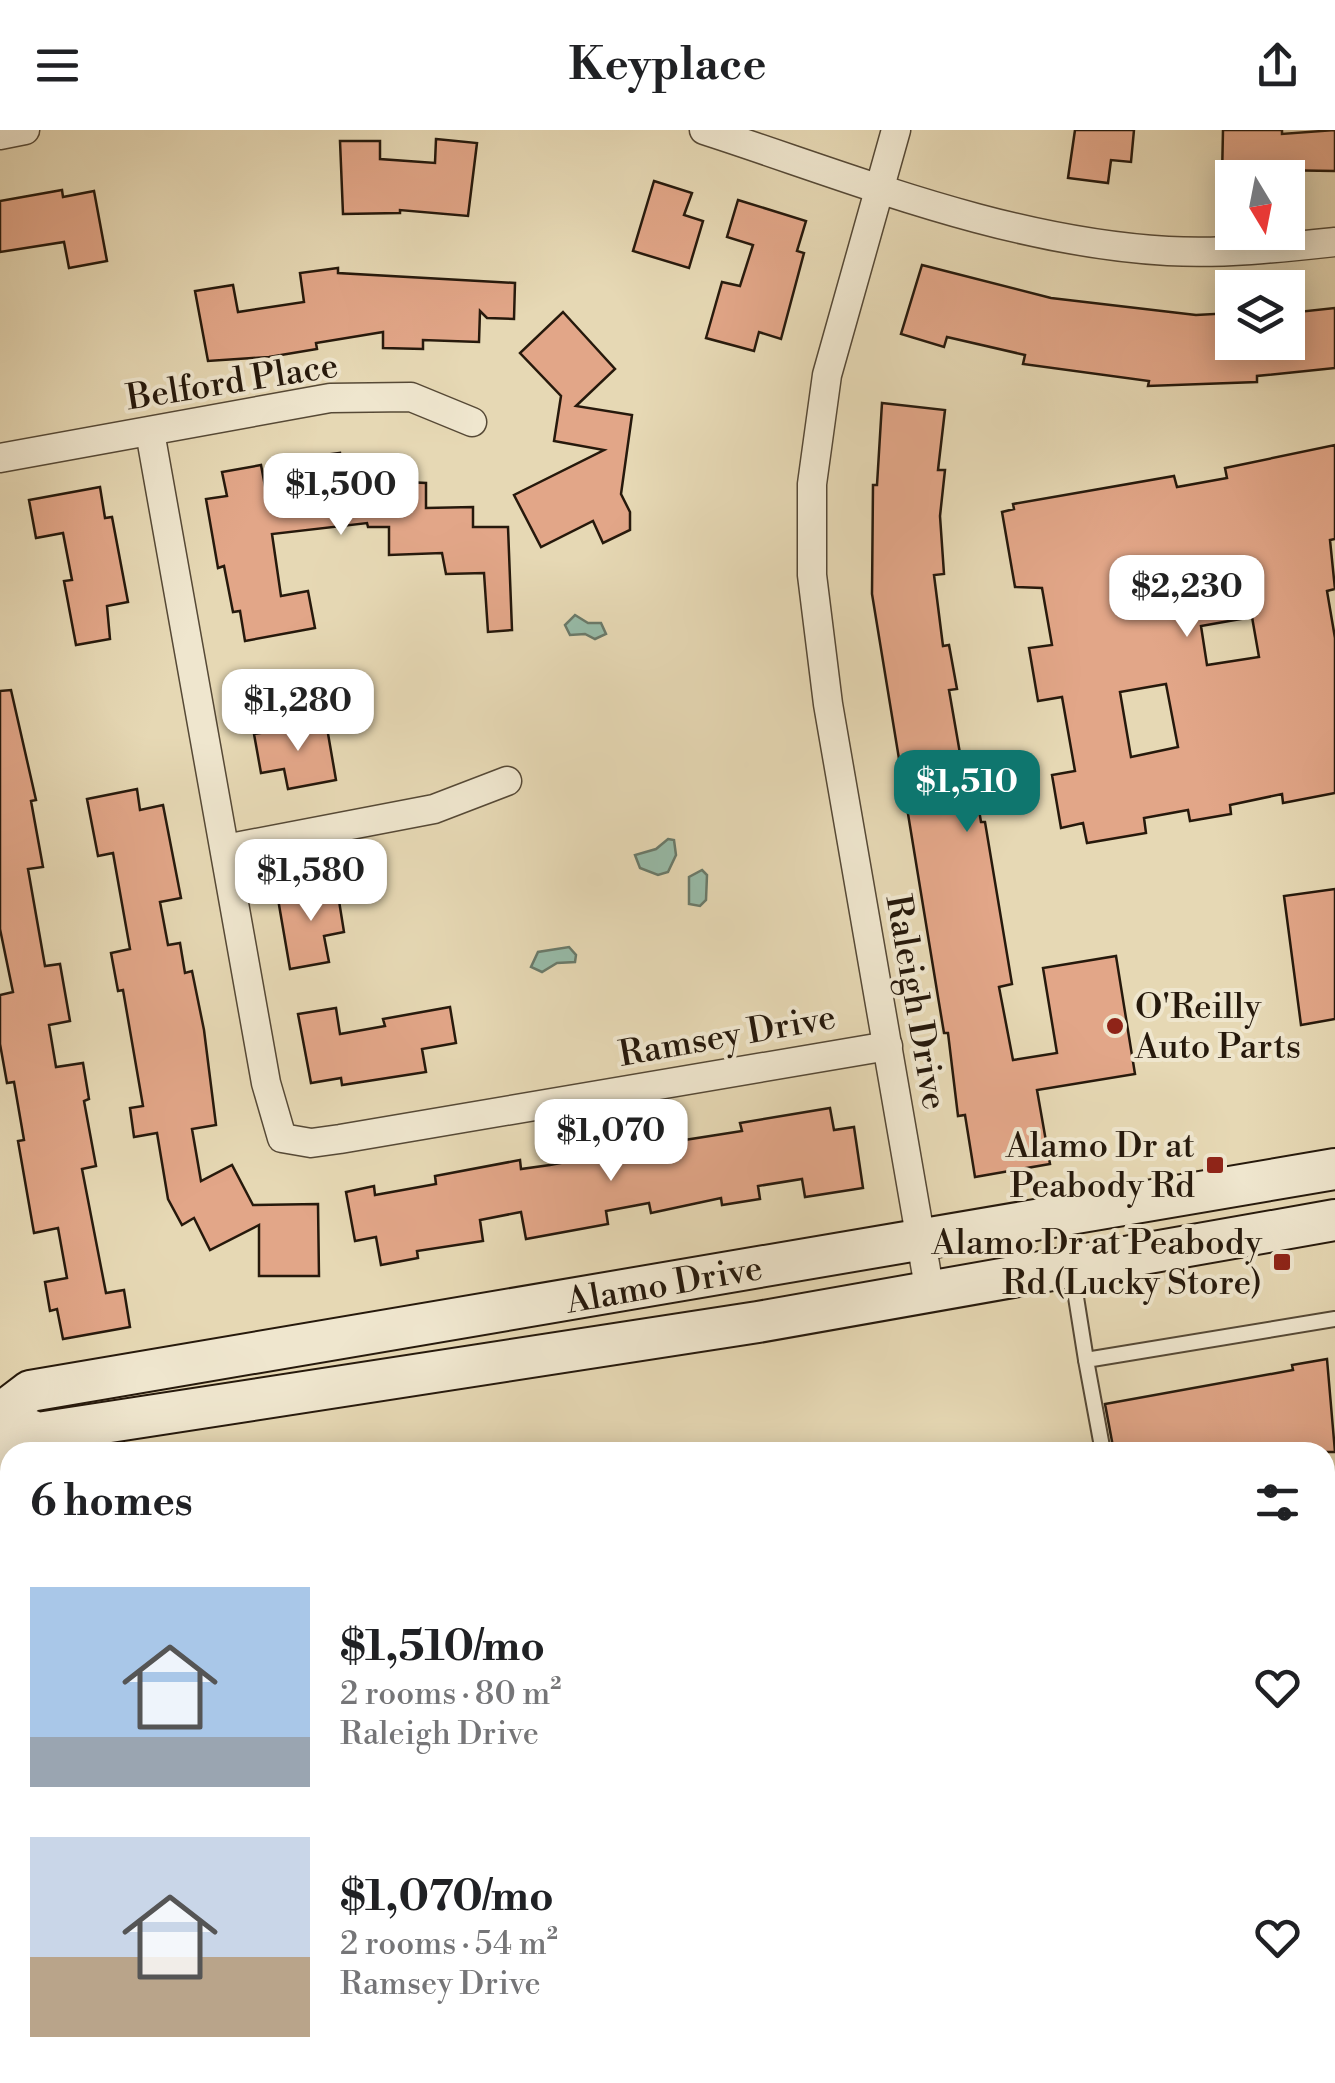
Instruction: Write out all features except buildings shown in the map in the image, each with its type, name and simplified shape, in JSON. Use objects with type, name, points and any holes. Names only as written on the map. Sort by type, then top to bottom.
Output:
[{"type":"main road","name":"Alamo Drive","points":[[1335,1169],[30,1391],[0,1416],[38,1433],[430,1375],[930,1293],[1335,1220]]},
{"type":"street","points":[[0,135],[25,130]]},
{"type":"street","points":[[704,130],[1033,233],[1101,244],[1248,252],[1335,242]]},
{"type":"street","name":"Raleigh Drive","points":[[896,130],[827,375],[812,484],[812,574],[822,670],[930,1293]]},
{"type":"street","name":"Belford Place","points":[[0,458],[330,398],[411,397],[472,422]]},
{"type":"street","name":"Ramsey Drive","points":[[150,432],[268,1098],[282,1138],[310,1143],[340,1139],[888,1046]]},
{"type":"street","points":[[225,849],[434,809],[507,781]]},
{"type":"lane","points":[[1071,1268],[1100,1442]]},
{"type":"lane","points":[[1086,1360],[1335,1319]]},
{"type":"shaded area","points":[[575,615],[588,623],[601,623],[606,634],[595,639],[585,634],[570,635],[565,625]]},
{"type":"shaded area","points":[[668,839],[674,840],[676,855],[668,872],[658,875],[640,868],[635,855],[656,849]]},
{"type":"shaded area","points":[[702,870],[707,875],[706,900],[700,906],[689,904],[689,877]]},
{"type":"shaded area","points":[[569,947],[576,955],[575,962],[557,963],[542,972],[531,967],[538,952]]},
{"type":"place","name":"O'Reilly Auto Parts","points":[[1115,1026]]},
{"type":"place","name":"Alamo Dr at Peabody Rd","points":[[1215,1165]]},
{"type":"place","name":"Alamo Dr at Peabody Rd (Lucky Store)","points":[[1282,1262]]}]
